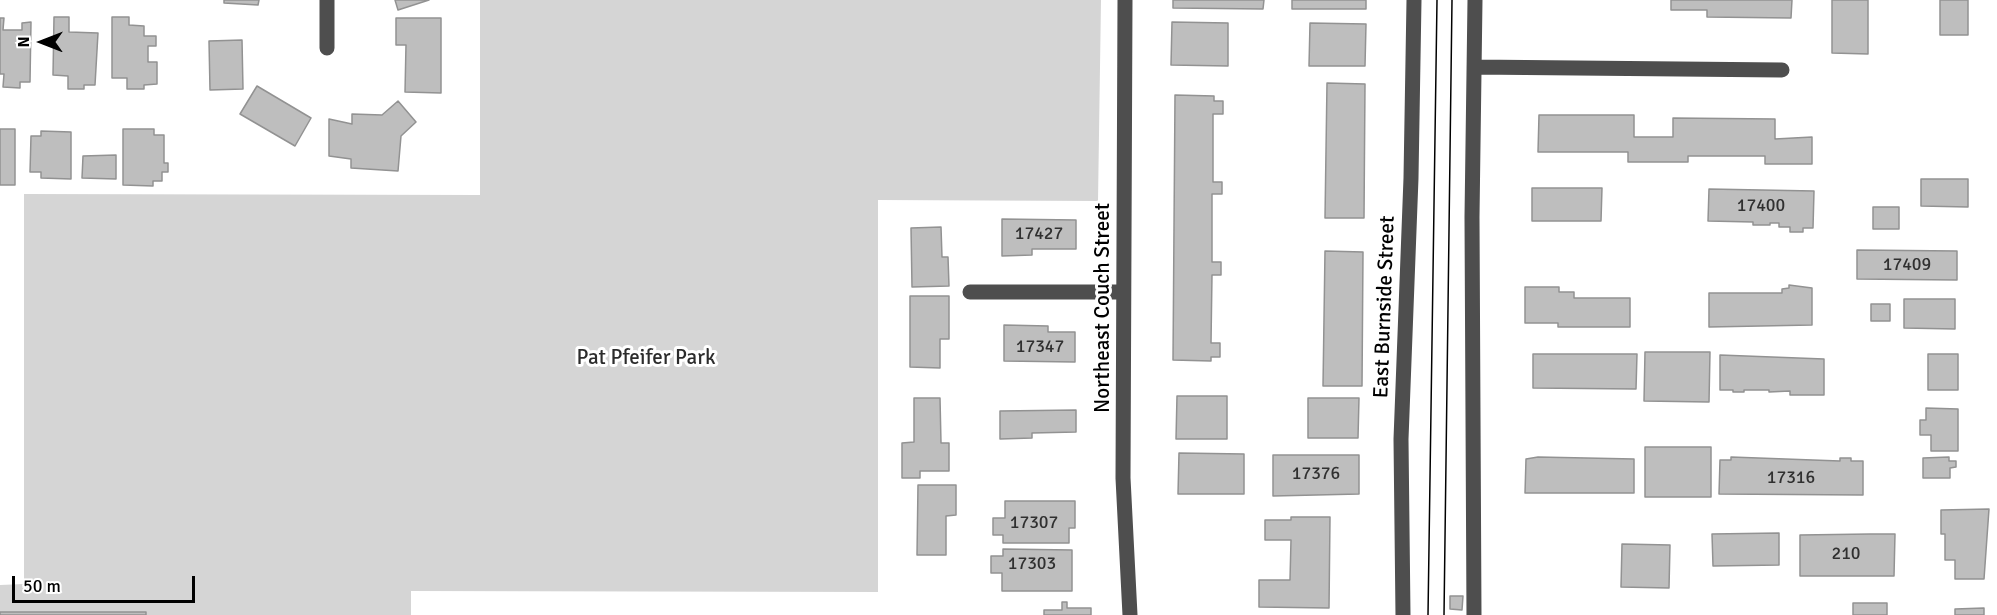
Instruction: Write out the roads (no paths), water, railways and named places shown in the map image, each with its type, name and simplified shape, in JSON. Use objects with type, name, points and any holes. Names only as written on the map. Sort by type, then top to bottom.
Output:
[{"type":"street","points":[[327,0],[327,48]]},
{"type":"street","name":"Northeast Couch Street","points":[[1125,0],[1123,478],[1130,615]]},
{"type":"street","name":"East Burnside Street","points":[[1404,615],[1401,439],[1412,178],[1414,0]]},
{"type":"street","points":[[1474,615],[1475,0]]},
{"type":"street","points":[[1474,67],[1782,70]]},
{"type":"street","points":[[970,292],[1123,292]]},
{"type":"tram line","points":[[1428,615],[1437,0]]},
{"type":"tram line","points":[[1444,615],[1452,0]]},
{"type":"park label","name":"Pat Pfeifer Park","points":[[646,358]]}]
